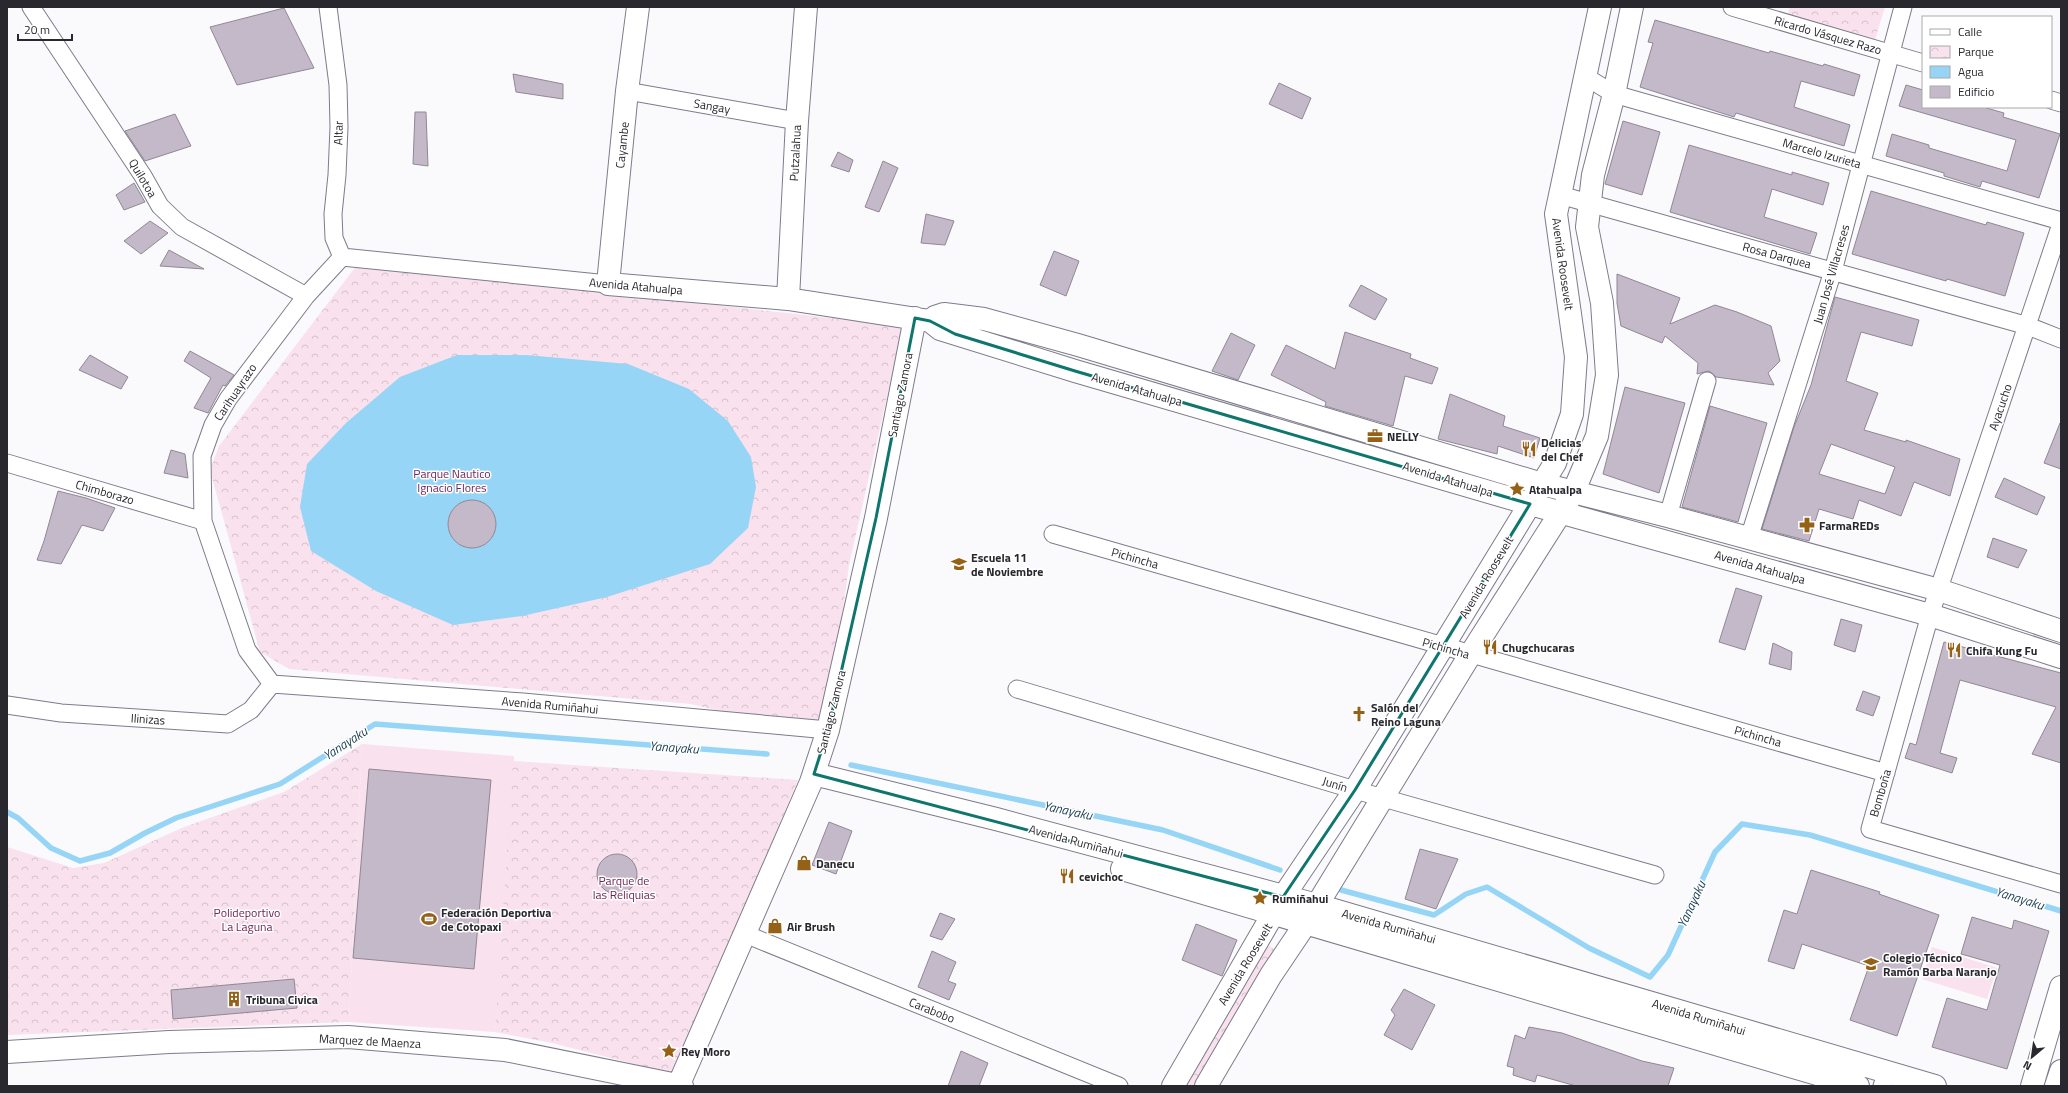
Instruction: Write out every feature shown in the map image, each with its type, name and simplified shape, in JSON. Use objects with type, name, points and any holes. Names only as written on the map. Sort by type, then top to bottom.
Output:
[{"type":"street","name":"Quilotoa","points":[[31,7],[143,176],[160,206],[182,227],[306,296]]},
{"type":"street","name":"Altar","points":[[328,7],[338,84],[339,127],[337,175],[333,214],[334,238],[342,257]]},
{"type":"street","name":"Cayambe","points":[[608,284],[627,91],[638,7]]},
{"type":"street","name":"Putzalahua","points":[[788,299],[797,121],[806,7]]},
{"type":"street","name":"Avenida Roosevelt","points":[[1172,1086],[1279,906],[1355,790],[1555,463],[1572,414],[1576,357],[1556,214],[1600,7]]},
{"type":"street","points":[[1206,1086],[1271,975],[1311,914],[1470,655],[1573,493],[1597,436],[1607,375],[1602,302],[1587,227],[1594,175],[1614,94],[1632,7]]},
{"type":"street","name":"Ricardo Vásquez Razo","points":[[1732,7],[1778,14],[1892,54],[1922,63]]},
{"type":"street","name":"Juan José Villacreses","points":[[1749,538],[1832,271],[1892,54],[1903,7]]},
{"type":"street","name":"Marcelo Izurieta","points":[[1586,77],[1614,94],[2061,221]]},
{"type":"street","name":"Sangay","points":[[627,91],[797,121]]},
{"type":"street","name":"Rosa Darquea","points":[[1560,195],[2028,326],[2061,339]]},
{"type":"street","name":"Ayacucho","points":[[1938,590],[2028,326],[2061,224]]},
{"type":"street","name":"Carihuayrazo","points":[[272,684],[247,650],[203,521],[202,456],[213,425],[228,399],[306,296],[342,257]]},
{"type":"street","name":"Avenida Atahualpa","points":[[342,257],[608,284],[788,299],[923,319],[944,314],[984,319],[1078,345],[1573,493],[1668,516],[1938,590],[2061,630]]},
{"type":"street","name":"Avenida Atahualpa","points":[[923,319],[940,329],[1075,371],[1530,504],[1930,615],[2061,656]]},
{"type":"street","name":"Santiago Zamora","points":[[681,1085],[814,776],[827,733],[923,319]]},
{"type":"street","points":[[1668,516],[1707,382]]},
{"type":"street","name":"Chimborazo","points":[[7,463],[203,521]]},
{"type":"street","name":"Pichincha","points":[[1053,534],[1470,655],[1886,773]]},
{"type":"street","name":"Bomboña","points":[[1938,590],[1870,829],[2061,884]]},
{"type":"street","name":"Avenida Rumiñahui","points":[[272,684],[524,702],[827,733]]},
{"type":"street","name":"Ilinizas","points":[[7,705],[60,713],[228,724],[250,710],[272,684]]},
{"type":"street","name":"Junín","points":[[1017,689],[1355,790],[1655,874]]},
{"type":"street","name":"Avenida Rumiñahui","points":[[814,776],[1279,906],[1466,948],[1738,1028],[1884,1079],[1935,1086]]},
{"type":"street","points":[[1313,852],[1340,865]]},
{"type":"street","name":"Avenida Rumiñahui","points":[[1311,914],[1460,968],[1858,1086]]},
{"type":"street","name":"Carabobo","points":[[745,934],[1119,1086]]},
{"type":"street","points":[[1460,968],[1466,948]]},
{"type":"street","points":[[2032,1086],[2061,986]]},
{"type":"street","points":[[1607,1012],[1612,991]]},
{"type":"street","points":[[1731,1048],[1738,1028]]},
{"type":"street","name":"Marquez de Maenza","points":[[7,1052],[161,1042],[348,1037],[504,1050],[681,1085]]},
{"type":"street","points":[[2056,1086],[2061,1071]]},
{"type":"highlighted area","points":[[915,318],[930,321],[955,334],[1075,371],[1530,504],[1355,790],[1283,897],[814,774],[828,730],[876,518]]},
{"type":"green space","points":[[1790,7],[1885,7],[1874,43],[1787,17]]},
{"type":"green space","name":"Parque Nautico Ignacio Flores","points":[[357,265],[903,326],[849,565],[826,736],[691,704],[289,669],[260,652],[210,470],[219,446]]},
{"type":"green space","name":"Federación Deportiva de Cotopaxi","points":[[362,744],[514,756],[513,816],[495,1032],[349,1022]]},
{"type":"green space","name":"Polideportivo La Laguna","points":[[362,744],[349,1022],[7,1035],[7,847],[73,868],[104,863],[184,827],[284,792]]},
{"type":"green space","name":"Parque de las Reliquias","points":[[513,761],[798,780],[674,1074],[552,1043],[495,1032]]},
{"type":"green space","points":[[1264,942],[1274,949],[1199,1086],[1179,1086]]},
{"type":"green space","points":[[1932,947],[1997,968],[1987,999],[1922,979]]},
{"type":"water","name":"Parque Nautico Ignacio Flores","points":[[457,355],[526,355],[628,364],[689,389],[728,421],[751,457],[756,487],[748,528],[710,564],[607,597],[522,616],[453,625],[376,591],[311,551],[300,507],[307,464],[346,423],[400,377]]},
{"type":"building","points":[[284,8],[314,68],[237,85],[210,27]]},
{"type":"building","points":[[1655,20],[1769,53],[1770,51],[1823,66],[1824,64],[1860,75],[1854,96],[1801,81],[1794,107],[1850,125],[1844,146],[1736,113],[1734,117],[1640,87],[1653,43],[1648,42]]},
{"type":"building","points":[[513,74],[563,84],[563,99],[516,92]]},
{"type":"building","points":[[1279,83],[1311,98],[1302,119],[1269,104]]},
{"type":"building","points":[[1906,85],[1922,90],[1922,108],[1986,108],[2004,113],[2003,117],[2060,134],[2039,198],[1982,181],[1980,187],[1944,176],[1944,173],[1886,156],[1892,134],[1929,145],[1929,148],[2007,171],[2016,140],[1899,106]]},
{"type":"building","points":[[415,112],[426,112],[428,166],[413,164]]},
{"type":"building","points":[[175,114],[191,146],[145,161],[125,131]]},
{"type":"building","points":[[1623,121],[1660,132],[1642,195],[1605,184]]},
{"type":"building","points":[[1689,145],[1792,175],[1792,172],[1829,183],[1823,205],[1772,189],[1764,217],[1817,233],[1810,254],[1670,212]]},
{"type":"building","points":[[838,152],[853,160],[849,172],[831,166]]},
{"type":"building","points":[[883,161],[898,168],[879,212],[865,207]]},
{"type":"building","points":[[134,183],[145,202],[124,210],[116,195]]},
{"type":"building","points":[[1871,191],[1986,225],[1987,222],[2024,233],[2005,296],[1852,254]]},
{"type":"building","points":[[926,214],[954,221],[945,245],[921,243]]},
{"type":"building","points":[[150,221],[168,233],[141,254],[124,241]]},
{"type":"building","points":[[169,250],[204,269],[160,266]]},
{"type":"building","points":[[1054,251],[1079,261],[1066,296],[1040,285]]},
{"type":"building","points":[[1617,274],[1680,298],[1670,324],[1715,305],[1771,326],[1780,361],[1768,373],[1774,385],[1716,377],[1709,371],[1697,374],[1698,363],[1665,336],[1662,343],[1621,326],[1617,303]]},
{"type":"building","points":[[1361,285],[1387,299],[1375,320],[1349,306]]},
{"type":"building","points":[[1835,297],[1919,320],[1912,346],[1861,332],[1846,381],[1878,393],[1864,430],[1906,442],[1906,440],[1960,459],[1950,496],[1914,482],[1901,516],[1859,500],[1853,519],[1819,509],[1809,541],[1762,529],[1794,427],[1811,385]],"holes":[[[1831,444],[1895,467],[1885,494],[1819,474]]]},
{"type":"building","points":[[1345,332],[1411,354],[1410,358],[1438,368],[1432,384],[1405,376],[1393,426],[1325,406],[1326,402],[1271,375],[1286,345],[1335,369]]},
{"type":"building","points":[[1231,333],[1255,345],[1238,380],[1212,371]]},
{"type":"building","points":[[190,351],[234,375],[225,386],[223,385],[208,413],[194,408],[211,378],[184,361]]},
{"type":"building","points":[[90,355],[128,377],[121,389],[79,370]]},
{"type":"building","points":[[1625,387],[1685,403],[1659,493],[1603,474]]},
{"type":"building","points":[[1450,394],[1505,416],[1503,426],[1540,438],[1534,458],[1498,446],[1497,454],[1438,439]]},
{"type":"building","points":[[1710,406],[1767,423],[1738,522],[1682,507]]},
{"type":"building","points":[[2061,423],[2061,469],[2044,463]]},
{"type":"building","points":[[171,450],[185,454],[188,478],[164,473]]},
{"type":"building","points":[[2004,478],[2045,497],[2037,515],[1995,497]]},
{"type":"building","points":[[58,491],[86,498],[115,508],[103,531],[82,525],[61,564],[37,560]]},
{"type":"building","points":[[467,500],[477,500],[489,507],[496,519],[496,529],[489,541],[477,548],[467,548],[459,544],[452,537],[448,529],[448,519],[452,511],[459,504]]},
{"type":"building","points":[[1993,538],[2027,550],[2018,568],[1987,557]]},
{"type":"building","points":[[1736,588],[1762,596],[1745,650],[1719,642]]},
{"type":"building","points":[[1841,619],[1862,625],[1855,652],[1834,645]]},
{"type":"building","points":[[1944,642],[2061,673],[2061,763],[2032,754],[2056,707],[1960,680],[1940,753],[1957,758],[1952,773],[1905,758],[1910,743],[1916,745]]},
{"type":"building","points":[[1773,643],[1792,652],[1791,670],[1769,664]]},
{"type":"building","points":[[1863,691],[1880,697],[1873,716],[1856,710]]},
{"type":"building","points":[[369,769],[491,780],[474,969],[353,958]]},
{"type":"building","points":[[829,822],[852,831],[836,874],[812,865]]},
{"type":"building","points":[[1420,849],[1458,859],[1436,909],[1405,899]]},
{"type":"building","points":[[617,854],[625,856],[631,860],[635,866],[637,874],[635,882],[631,888],[625,892],[617,894],[609,892],[603,888],[599,882],[597,874],[599,866],[603,860],[609,856]]},
{"type":"building","points":[[1811,870],[1880,892],[1879,894],[1939,915],[1897,1036],[1850,1020],[1869,966],[1802,944],[1794,969],[1768,961],[1784,910],[1797,914]]},
{"type":"building","points":[[940,913],[955,919],[942,940],[930,936]]},
{"type":"building","points":[[1972,917],[2012,929],[2014,920],[2049,931],[2007,1069],[1932,1047],[1947,998],[1987,1010],[2000,965],[1961,954]]},
{"type":"building","points":[[1196,924],[1237,940],[1222,976],[1182,960]]},
{"type":"building","points":[[932,951],[956,962],[948,981],[956,984],[949,1000],[918,987]]},
{"type":"building","name":"Tribuna Civica","points":[[294,979],[297,1008],[173,1019],[171,990]]},
{"type":"building","points":[[1404,989],[1435,1005],[1412,1050],[1384,1035],[1395,1015],[1391,1010]]},
{"type":"building","points":[[1529,1027],[1562,1033],[1642,1061],[1674,1068],[1668,1086],[1576,1086],[1537,1075],[1535,1082],[1513,1075],[1514,1068],[1507,1066],[1515,1035],[1525,1039]]},
{"type":"building","points":[[961,1051],[988,1063],[979,1086],[948,1086]]},
{"type":"waterway","name":"Yanayaku","points":[[7,812],[18,818],[51,848],[80,861],[110,853],[145,833],[176,818],[280,784],[375,724],[767,754]]},
{"type":"waterway","name":"Yanayaku","points":[[851,765],[1163,830],[1280,870]]},
{"type":"waterway","name":"Yanayaku","points":[[1341,890],[1434,915],[1466,894],[1487,887],[1589,948],[1650,977],[1668,955],[1715,852],[1742,824],[1810,835],[2061,911]]},
{"type":"place","name":"NELLY","points":[[1375,436]]},
{"type":"place","name":"Delicias del Chef","points":[[1529,449]]},
{"type":"place","name":"Atahualpa","points":[[1517,489]]},
{"type":"place","name":"FarmaREDs","points":[[1807,525]]},
{"type":"place","name":"Escuela 11 de Noviembre","points":[[959,564]]},
{"type":"place","name":"Chugchucaras","points":[[1490,647]]},
{"type":"place","name":"Chifa Kung Fu","points":[[1954,650]]},
{"type":"place","name":"Salón del Reino Laguna","points":[[1359,714]]},
{"type":"place","name":"Danecu","points":[[804,863]]},
{"type":"place","name":"cevichoc","points":[[1067,876]]},
{"type":"place","name":"Rumiñahui","points":[[1260,898]]},
{"type":"place","name":"Federación Deportiva de Cotopaxi","points":[[429,919]]},
{"type":"place","name":"Air Brush","points":[[775,926]]},
{"type":"place","name":"Colegio Técnico Ramón Barba Naranjo","points":[[1871,964]]},
{"type":"place","name":"Tribuna Civica","points":[[234,999]]},
{"type":"place","name":"Rey Moro","points":[[669,1051]]}]
